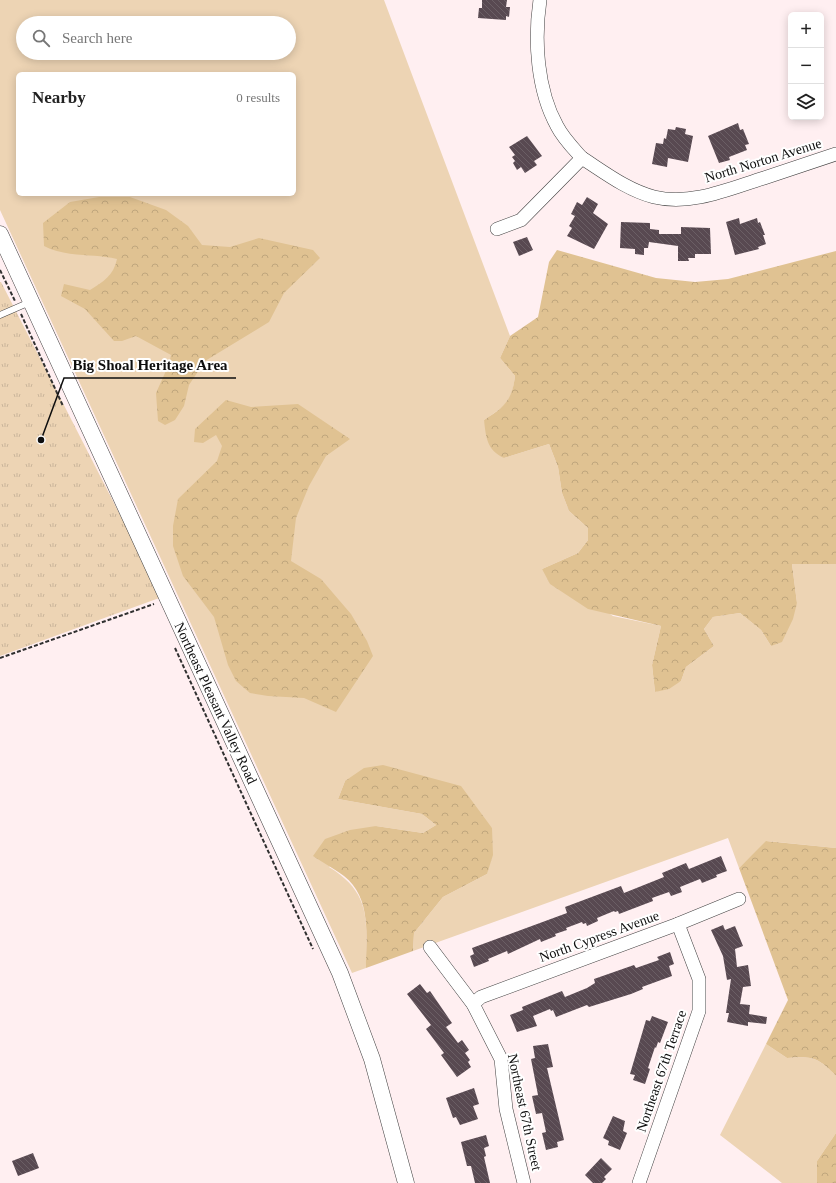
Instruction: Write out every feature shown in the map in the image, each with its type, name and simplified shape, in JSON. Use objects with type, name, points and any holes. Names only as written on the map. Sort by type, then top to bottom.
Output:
[{"type":"street","points":[[497,229],[521,220],[582,158],[557,126],[545,94],[537,41],[537,19],[540,0]]},
{"type":"street","name":"North Norton Avenue","points":[[582,158],[636,191],[654,197],[670,199],[714,194],[836,154]]},
{"type":"street","name":"Northeast Pleasant Valley Road","points":[[0,234],[25,304],[348,992],[372,1059],[406,1183]]},
{"type":"street","name":"North Cypress Avenue","points":[[472,1004],[481,997],[678,924],[739,899]]},
{"type":"street","name":"Northeast 67th Terrace","points":[[639,1183],[700,1011],[699,979],[678,924]]},
{"type":"street","name":"Northeast 67th Street","points":[[430,947],[472,1004],[501,1059],[506,1109],[524,1183]]},
{"type":"lane","points":[[0,315],[25,304]]},
{"type":"path","points":[[0,270],[25,304],[64,408]]},
{"type":"path","points":[[0,658],[154,604],[158,611]]},
{"type":"path","points":[[174,646],[314,950]]},
{"type":"green space","points":[[0,0],[384,0],[510,336],[500,358],[515,376],[512,392],[502,407],[484,420],[504,458],[549,444],[558,467],[562,493],[569,511],[588,528],[588,540],[578,553],[542,569],[613,616],[661,626],[652,665],[655,692],[681,681],[686,667],[714,646],[704,629],[713,617],[740,613],[761,630],[771,646],[797,603],[792,564],[836,564],[836,848],[767,841],[739,868],[728,838],[413,951],[414,933],[443,897],[487,874],[492,828],[345,781],[338,799],[422,814],[436,825],[423,833],[376,826],[329,867],[343,877],[353,888],[360,899],[364,910],[366,923],[366,968],[352,973],[0,210]]},
{"type":"green space","points":[[99,197],[130,197],[166,210],[188,226],[202,245],[230,247],[259,238],[313,250],[320,258],[284,293],[269,322],[205,361],[189,385],[184,406],[175,420],[165,425],[158,421],[156,393],[169,364],[171,355],[136,336],[122,341],[114,341],[85,309],[61,296],[64,284],[90,290],[95,287],[111,274],[116,265],[117,259],[71,254],[53,250],[44,246],[43,223],[70,202]]},
{"type":"green space","points":[[557,250],[656,278],[695,282],[728,279],[836,251],[836,564],[792,564],[797,603],[793,619],[782,642],[771,646],[761,630],[740,613],[713,617],[704,629],[714,646],[686,667],[681,681],[669,689],[655,692],[652,665],[661,626],[588,609],[550,584],[542,569],[578,553],[588,540],[588,528],[569,511],[562,493],[558,467],[549,444],[504,458],[498,455],[488,443],[484,420],[502,407],[512,392],[514,385],[515,376],[500,358],[510,336],[538,317],[549,262]]},
{"type":"green space","points":[[0,282],[162,597],[0,656]]},
{"type":"green space","points":[[226,400],[251,407],[298,404],[350,439],[326,456],[309,486],[296,518],[291,561],[321,579],[351,614],[367,641],[373,656],[336,712],[304,698],[268,696],[250,693],[236,681],[228,665],[214,617],[183,576],[173,546],[173,526],[178,499],[217,461],[222,446],[216,435],[203,443],[194,442],[195,429]]},
{"type":"green space","points":[[383,765],[461,786],[492,828],[493,855],[487,874],[443,897],[414,933],[413,951],[366,968],[366,919],[359,895],[353,885],[344,876],[313,856],[325,839],[350,830],[376,826],[423,833],[436,825],[422,814],[338,799],[345,781],[364,768]]},
{"type":"green space","points":[[766,841],[836,848],[836,1076],[819,1061],[803,1057],[787,1058],[766,1044],[788,1000],[739,868]]},
{"type":"green space","points":[[766,1044],[787,1058],[803,1057],[819,1061],[836,1076],[836,1133],[817,1161],[817,1183],[782,1183],[720,1135]]},
{"type":"green space","points":[[836,1133],[836,1183],[817,1183],[817,1161]]},
{"type":"building","points":[[482,0],[507,0],[506,7],[510,7],[509,17],[506,16],[506,20],[478,18],[479,8],[482,8]]},
{"type":"building","points":[[738,123],[740,130],[743,129],[749,144],[745,145],[747,150],[729,157],[730,160],[719,163],[708,136]]},
{"type":"building","points":[[676,127],[686,129],[685,134],[693,136],[688,162],[668,158],[667,167],[652,164],[656,143],[663,144],[664,138],[666,139],[668,129],[675,130]]},
{"type":"building","points":[[527,136],[542,156],[534,161],[537,165],[525,173],[521,167],[517,170],[513,163],[515,161],[512,157],[515,155],[509,147]]},
{"type":"building","points":[[587,197],[598,204],[593,213],[608,224],[594,249],[567,236],[572,228],[569,226],[575,216],[571,214],[577,202],[582,205]]},
{"type":"building","points":[[739,218],[740,224],[757,218],[758,223],[760,222],[765,235],[763,235],[766,244],[758,247],[759,249],[735,255],[726,222]]},
{"type":"building","points":[[621,222],[650,223],[650,229],[659,230],[659,234],[681,234],[681,227],[710,228],[711,254],[695,254],[695,258],[688,258],[689,261],[678,261],[678,246],[649,242],[648,248],[644,248],[644,255],[635,254],[635,249],[620,248]]},
{"type":"building","points":[[527,237],[533,250],[519,256],[513,242]]},
{"type":"building","points":[[721,856],[727,871],[716,875],[717,877],[702,883],[700,879],[680,887],[682,892],[671,896],[669,892],[652,898],[653,901],[619,914],[618,911],[614,911],[597,918],[598,921],[587,926],[586,923],[583,924],[582,922],[566,928],[567,930],[555,934],[556,936],[541,942],[540,939],[508,954],[507,951],[474,967],[470,956],[474,954],[472,948],[567,913],[565,907],[621,886],[624,893],[664,877],[662,873],[686,863],[689,869]]},
{"type":"building","points":[[723,925],[725,930],[735,926],[743,946],[735,949],[737,967],[748,965],[751,986],[743,987],[740,1004],[750,1005],[749,1014],[767,1017],[766,1024],[748,1022],[748,1026],[727,1022],[729,1013],[726,1013],[731,979],[727,980],[723,956],[711,930]]},
{"type":"building","points":[[670,952],[674,964],[669,966],[672,976],[642,987],[643,989],[631,994],[589,1007],[587,1005],[556,1017],[553,1010],[551,1011],[550,1009],[533,1016],[537,1026],[517,1032],[510,1015],[523,1010],[522,1007],[562,991],[565,997],[587,988],[595,983],[594,979],[634,965],[636,968],[659,960],[657,957]]},
{"type":"building","points":[[420,984],[427,993],[430,991],[452,1023],[446,1027],[458,1043],[462,1040],[469,1050],[465,1053],[470,1060],[468,1062],[471,1067],[457,1077],[441,1055],[444,1053],[426,1029],[431,1025],[407,994]]},
{"type":"building","points":[[652,1016],[668,1022],[660,1043],[658,1042],[656,1048],[655,1047],[648,1068],[650,1069],[645,1084],[633,1080],[635,1075],[630,1074],[646,1020],[650,1021]]},
{"type":"building","points":[[548,1044],[553,1067],[547,1068],[564,1140],[557,1142],[558,1147],[546,1150],[542,1133],[546,1132],[542,1113],[536,1114],[532,1096],[538,1095],[531,1059],[535,1058],[533,1046]]},
{"type":"building","points":[[474,1088],[479,1104],[473,1106],[478,1119],[460,1125],[456,1117],[453,1118],[446,1098]]},
{"type":"building","points":[[613,1116],[625,1121],[623,1131],[627,1133],[620,1150],[608,1145],[609,1141],[603,1138]]},
{"type":"building","points":[[486,1135],[489,1146],[484,1148],[486,1156],[484,1157],[490,1183],[475,1183],[471,1166],[467,1166],[461,1142]]},
{"type":"building","points":[[33,1153],[39,1168],[18,1176],[12,1161]]},
{"type":"building","points":[[601,1158],[612,1169],[604,1177],[606,1179],[602,1183],[593,1183],[585,1175]]},
{"type":"place","name":"Big Shoal Heritage Area","points":[[41,440]]}]
